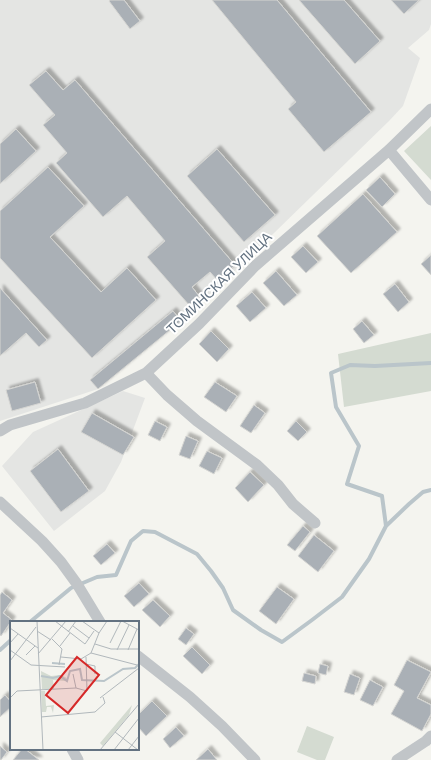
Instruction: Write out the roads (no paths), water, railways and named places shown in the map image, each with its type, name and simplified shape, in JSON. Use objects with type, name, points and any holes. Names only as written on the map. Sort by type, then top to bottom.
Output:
[{"type":"street","name":"ТОМИНСКАЯ УЛИЦА","points":[[0,431],[10,425],[85,403],[146,373],[198,324],[255,266],[389,150],[431,110]]},
{"type":"street","points":[[389,150],[431,200]]},
{"type":"street","points":[[146,373],[167,395],[197,421],[239,451],[262,470],[278,485],[294,504],[315,523]]},
{"type":"street","points":[[0,502],[42,541],[61,562],[77,584],[99,621]]},
{"type":"street","points":[[139,657],[190,697],[222,726],[255,760]]},
{"type":"street","points":[[397,760],[426,741],[431,736]]},
{"type":"street","points":[[73,750],[78,760]]},
{"type":"waterway","points":[[31,621],[71,588],[97,577],[116,575],[131,541],[143,531],[155,532],[197,554],[223,588],[233,610],[261,630],[282,642],[342,597],[369,559],[386,526],[382,496],[347,484],[359,446],[336,407],[331,373],[350,365],[375,366],[431,363]]},
{"type":"waterway","points":[[386,526],[423,492],[431,490]]},
{"type":"waterway","points":[[0,650],[10,641]]}]
